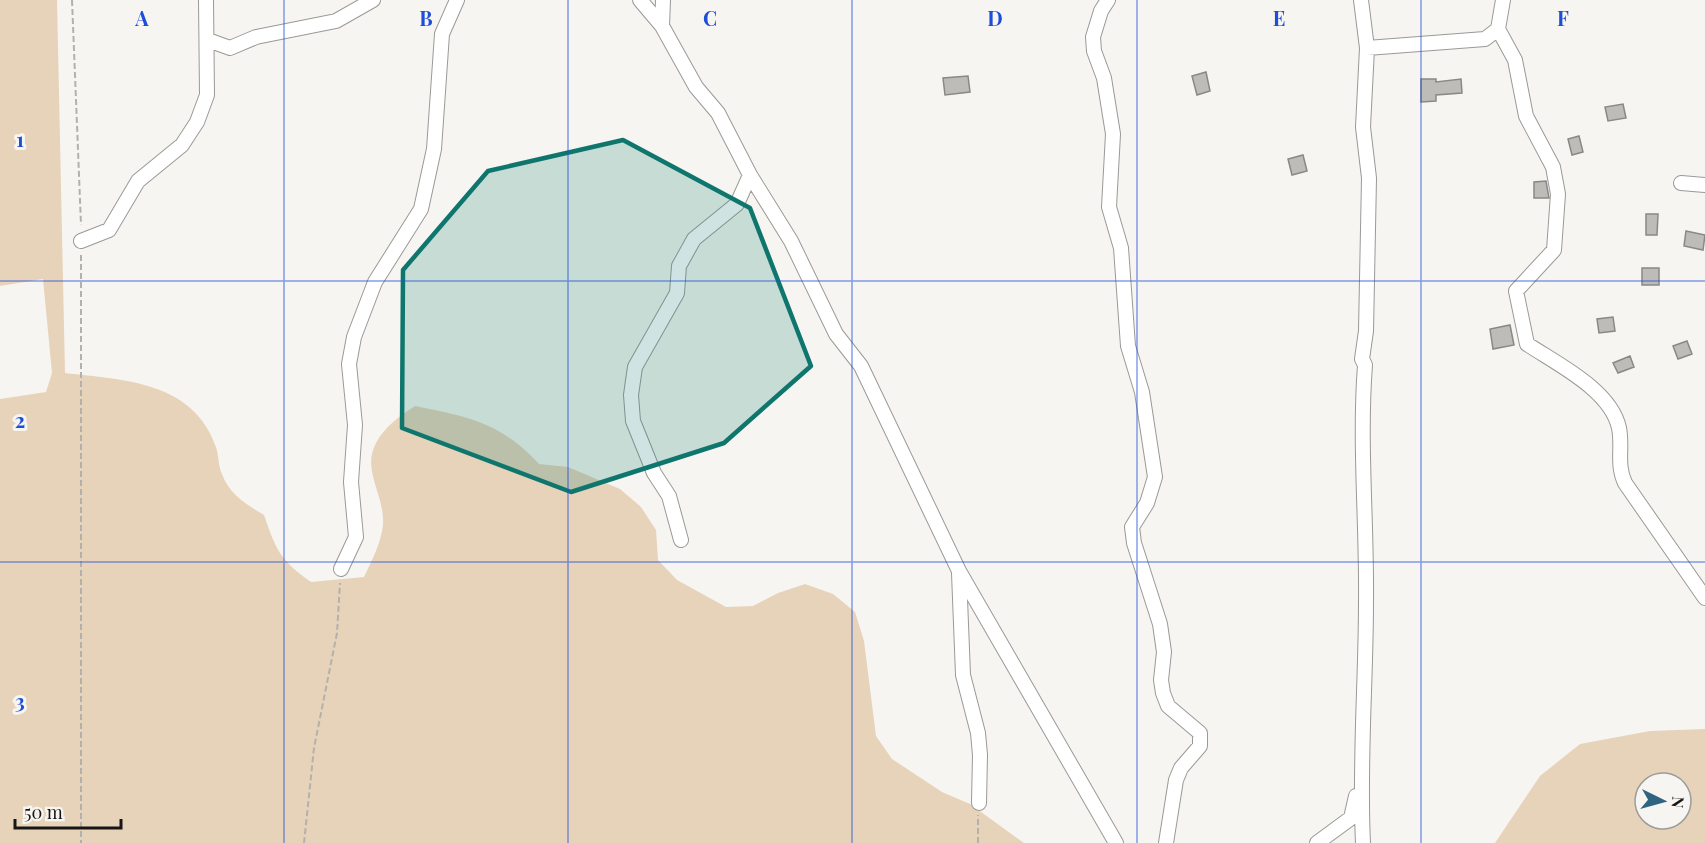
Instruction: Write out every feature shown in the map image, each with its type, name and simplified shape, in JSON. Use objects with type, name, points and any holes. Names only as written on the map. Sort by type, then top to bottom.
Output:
[{"type":"street","points":[[81,241],[109,230],[138,181],[182,145],[197,122],[207,95],[208,40],[204,12],[206,0]]},
{"type":"street","points":[[208,40],[230,48],[256,37],[336,21],[374,0]]},
{"type":"street","points":[[341,569],[357,537],[351,482],[355,425],[349,363],[354,338],[375,282],[421,209],[435,149],[442,34],[457,0]]},
{"type":"street","points":[[640,0],[662,26],[696,87],[718,113],[750,175],[791,241],[836,334],[861,366],[959,571],[1116,843]]},
{"type":"street","points":[[662,26],[663,0]]},
{"type":"street","points":[[1107,0],[1093,37],[1094,51],[1104,78],[1113,134],[1109,207],[1121,248],[1128,346],[1142,393],[1155,477],[1147,503],[1132,527],[1134,543],[1160,624],[1164,652],[1161,680],[1163,693],[1168,706],[1200,733],[1200,746],[1181,768],[1176,780],[1166,843]]},
{"type":"street","points":[[1361,0],[1367,48],[1363,127],[1370,178],[1366,331],[1362,359],[1365,365],[1362,405],[1366,601],[1363,843]]},
{"type":"street","points":[[1367,48],[1472,42],[1492,36],[1498,29],[1503,0]]},
{"type":"street","points":[[1498,29],[1515,60],[1526,116],[1553,167],[1558,194],[1554,250],[1516,291],[1527,344],[1598,390],[1619,427],[1619,470],[1625,483],[1705,598]]},
{"type":"street","points":[[681,540],[669,496],[654,473],[633,422],[631,395],[635,367],[676,293],[679,266],[694,239],[737,204],[750,175]]},
{"type":"street","points":[[1681,183],[1705,185]]},
{"type":"street","points":[[959,571],[963,675],[978,733],[979,803]]},
{"type":"street","points":[[1317,843],[1351,818],[1356,795],[1362,790]]},
{"type":"path","points":[[72,0],[81,241],[81,843]]},
{"type":"path","points":[[304,843],[314,748],[337,633],[341,569]]},
{"type":"path","points":[[978,843],[979,803]]},
{"type":"highlighted area","points":[[623,140],[750,208],[811,366],[724,443],[571,492],[402,428],[403,270],[488,171]]},
{"type":"shaded area","points":[[0,0],[57,0],[65,373],[110,378],[154,388],[174,396],[191,409],[205,425],[216,447],[225,481],[245,503],[264,515],[276,546],[292,567],[311,582],[364,577],[378,545],[383,525],[382,510],[372,471],[373,450],[383,432],[398,418],[415,406],[483,423],[511,439],[539,464],[568,467],[620,489],[641,507],[656,530],[658,560],[677,580],[726,607],[753,606],[778,593],[805,584],[833,594],[855,612],[864,641],[876,736],[892,759],[942,792],[970,804],[1024,843],[0,843],[0,399],[46,392],[52,373],[43,279],[0,286]]},
{"type":"shaded area","points":[[1705,729],[1705,843],[1495,843],[1540,776],[1580,744],[1650,731]]},
{"type":"building","points":[[1206,72],[1210,91],[1197,95],[1192,76]]},
{"type":"building","points":[[968,76],[970,92],[945,95],[943,78]]},
{"type":"building","points":[[1421,79],[1436,79],[1436,82],[1461,79],[1462,93],[1436,95],[1436,101],[1421,102]]},
{"type":"building","points":[[1623,104],[1626,118],[1608,121],[1605,107]]},
{"type":"building","points":[[1579,136],[1583,152],[1572,155],[1568,139]]},
{"type":"building","points":[[1303,155],[1307,171],[1292,175],[1288,159]]},
{"type":"building","points":[[1546,181],[1549,198],[1534,198],[1534,182]]},
{"type":"building","points":[[1646,214],[1658,214],[1657,235],[1646,235]]},
{"type":"building","points":[[1686,231],[1705,235],[1703,250],[1684,246]]},
{"type":"building","points":[[1642,268],[1659,268],[1659,285],[1642,285]]},
{"type":"building","points":[[1613,317],[1615,331],[1599,333],[1597,319]]},
{"type":"building","points":[[1510,325],[1514,345],[1493,349],[1490,329]]},
{"type":"building","points":[[1687,341],[1692,354],[1678,359],[1673,346]]},
{"type":"building","points":[[1630,356],[1634,367],[1618,373],[1613,363]]}]
